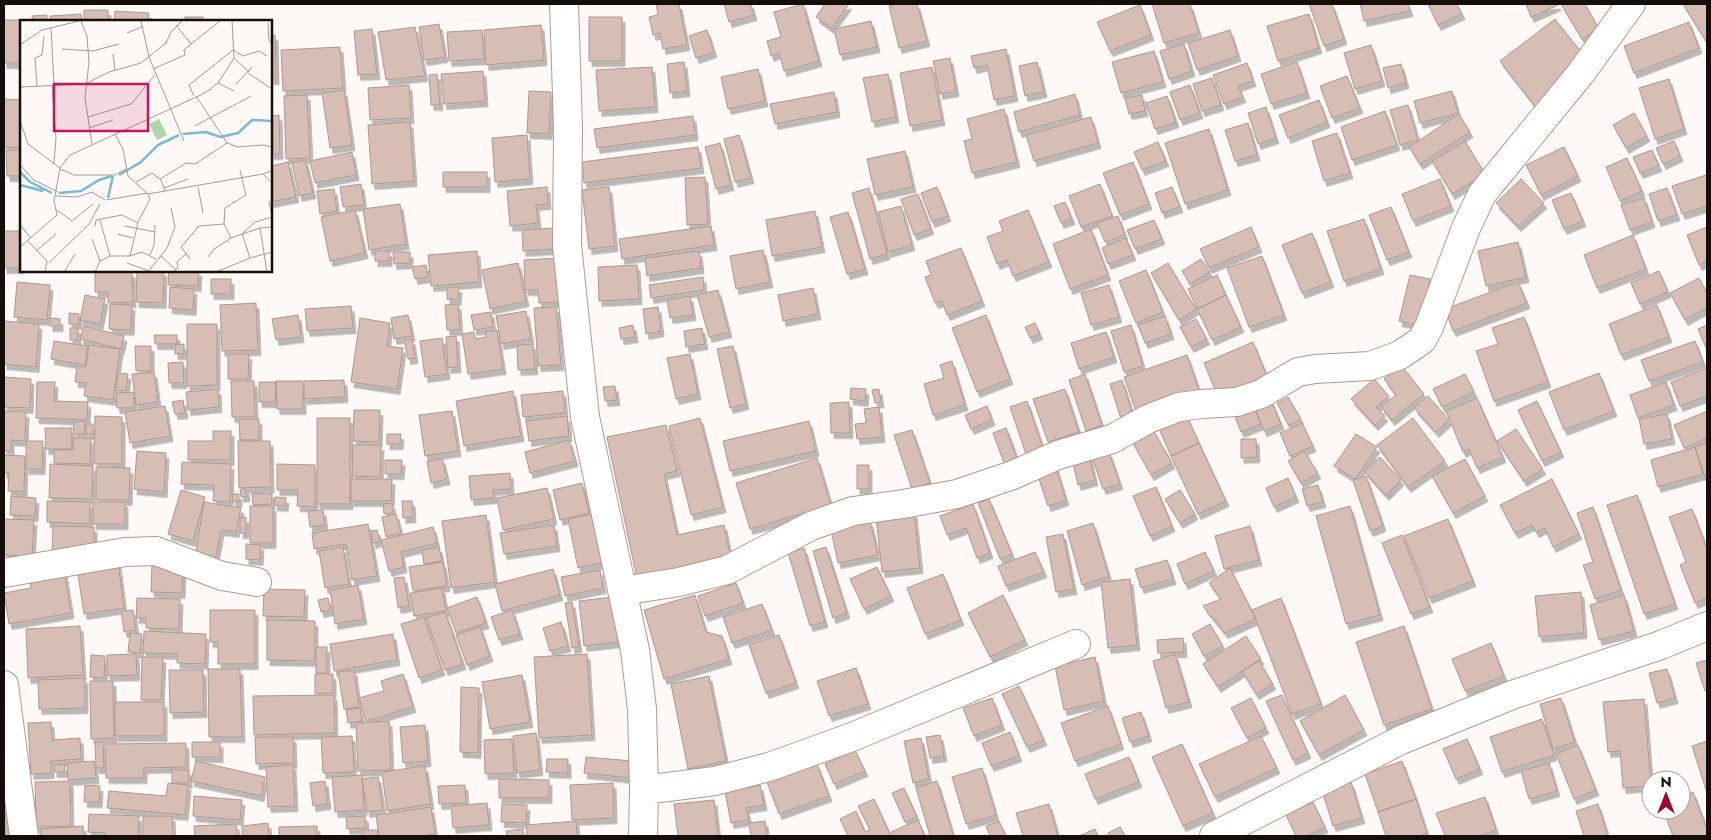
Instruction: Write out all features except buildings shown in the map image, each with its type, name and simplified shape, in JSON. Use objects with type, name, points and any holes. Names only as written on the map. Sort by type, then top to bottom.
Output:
[{"type":"street","points":[[564,4],[568,126],[567,245],[585,417],[636,660],[642,709],[643,836]]},
{"type":"street","points":[[622,591],[679,582],[727,570],[811,526],[853,511],[957,494],[1013,475],[1058,455],[1112,439],[1148,420],[1179,407],[1238,402],[1261,394],[1298,372],[1315,368],[1370,366],[1400,355],[1422,340],[1429,327],[1466,228],[1482,194],[1581,73],[1631,4]]},
{"type":"street","points":[[4,573],[125,552],[156,551],[222,576],[257,582]]},
{"type":"street","points":[[1214,836],[1402,740],[1512,695],[1661,645],[1707,626]]},
{"type":"street","points":[[644,790],[715,781],[770,767],[852,737],[1076,644]]},
{"type":"street","points":[[4,685],[24,836]]}]
